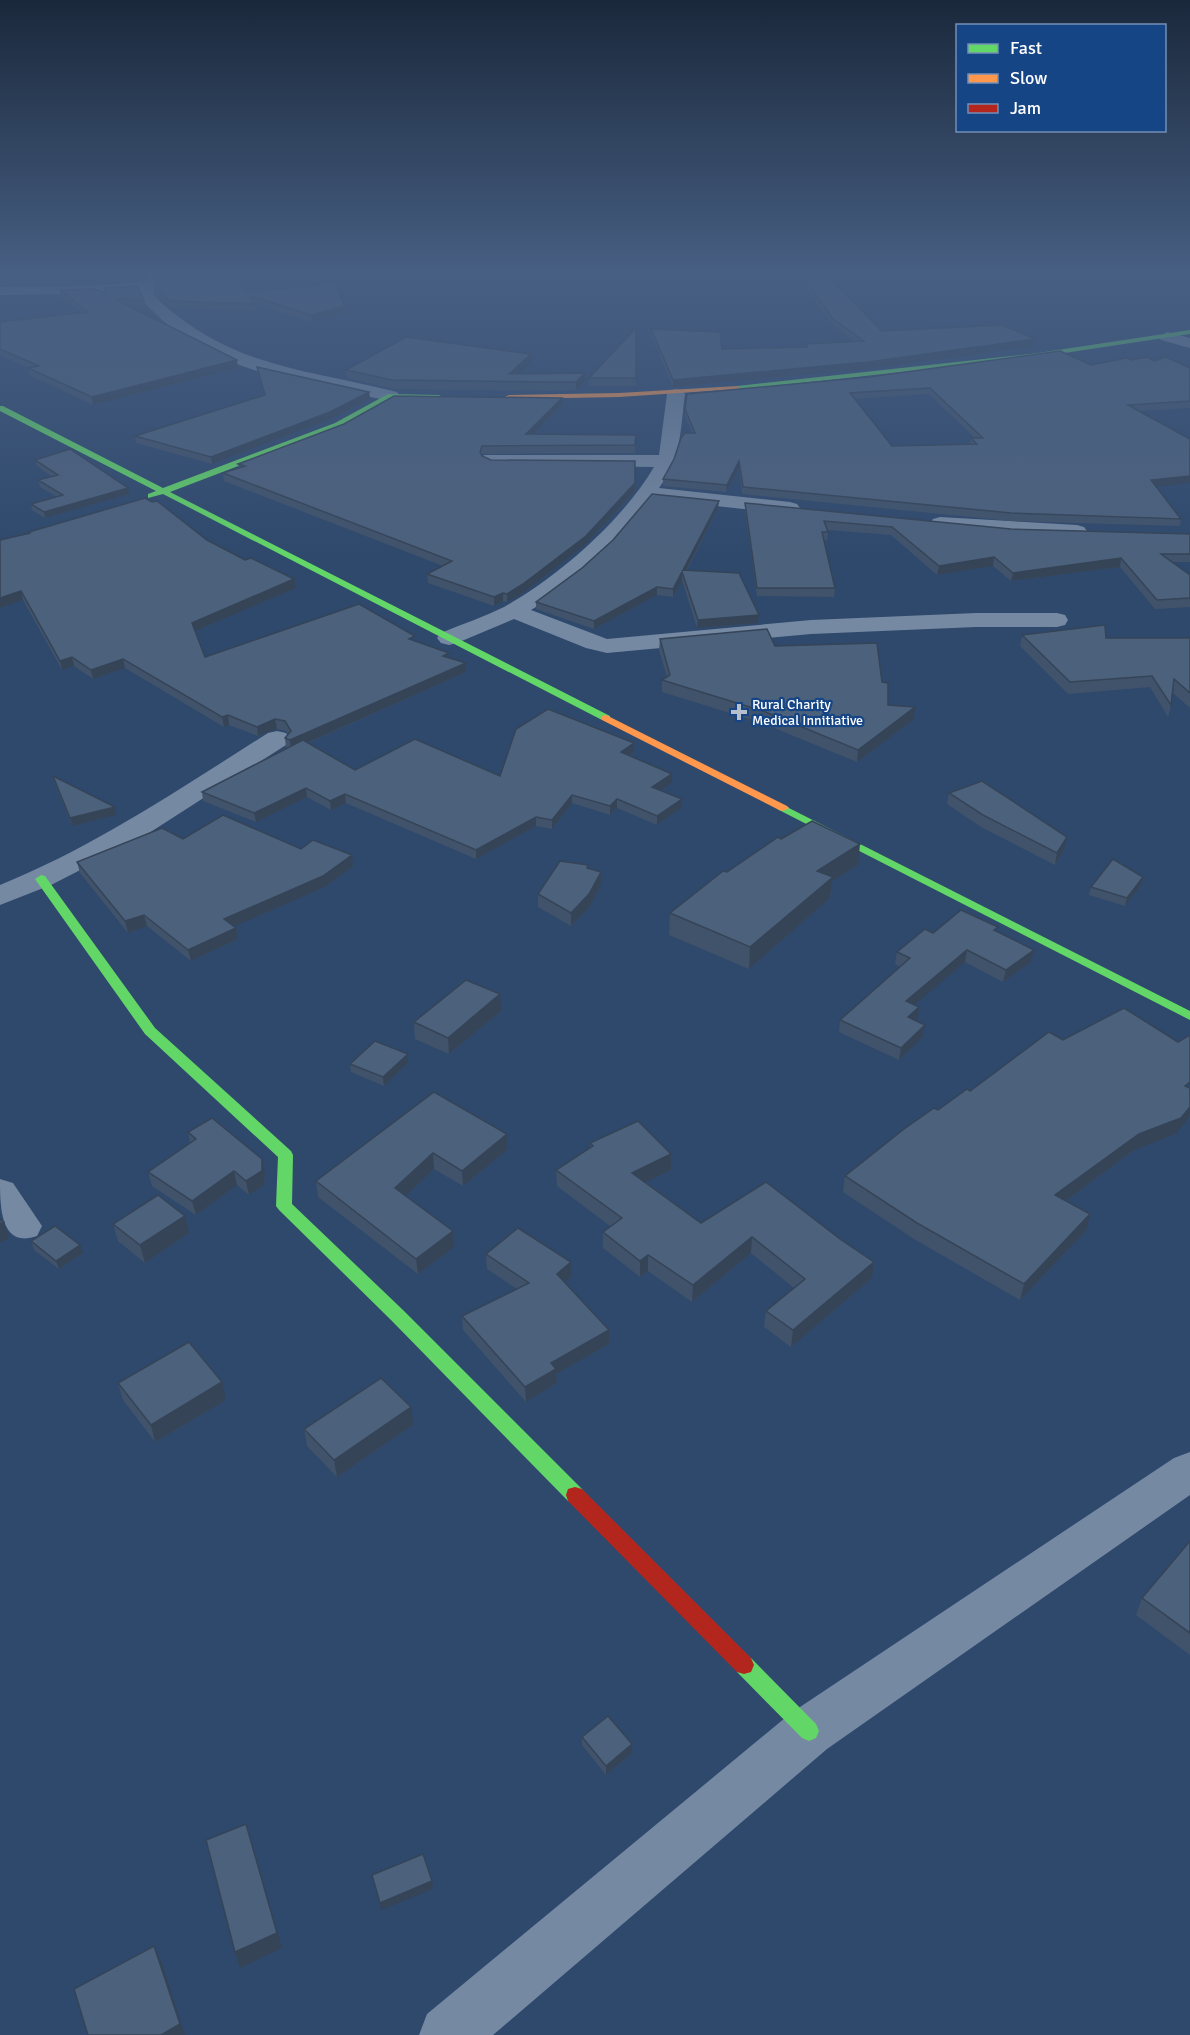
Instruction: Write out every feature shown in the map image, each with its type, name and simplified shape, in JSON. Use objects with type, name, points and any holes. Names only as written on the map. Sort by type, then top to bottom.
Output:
[{"type":"street","points":[[257,366],[283,374],[391,396],[450,397]]},
{"type":"street","points":[[496,397],[618,397],[676,394],[868,376],[945,366]]},
{"type":"street","points":[[449,638],[514,611],[561,579],[646,493],[666,461],[676,394]]},
{"type":"street","points":[[142,499],[338,425],[391,396]]},
{"type":"street","points":[[0,408],[1190,1016]]},
{"type":"street","points":[[491,459],[666,461]]},
{"type":"street","points":[[646,493],[807,509]]},
{"type":"street","points":[[921,521],[1010,529],[1094,532]]},
{"type":"street","points":[[514,611],[607,646],[811,627],[976,620],[1057,620]]},
{"type":"street","points":[[0,896],[41,879],[125,836],[277,739]]},
{"type":"street","points":[[41,879],[150,1031],[286,1155],[284,1206],[397,1315],[809,1731]]},
{"type":"street","points":[[0,1192],[23,1226]]},
{"type":"street","points":[[447,2035],[809,1731],[1190,1471]]},
{"type":"building","points":[[39,366],[214,366],[92,397],[28,368]]},
{"type":"building","points":[[353,366],[518,366],[509,374],[585,373],[576,382],[392,380],[346,370]]},
{"type":"building","points":[[600,366],[636,366],[636,378],[589,378]]},
{"type":"building","points":[[667,366],[825,366],[673,380]]},
{"type":"building","points":[[950,366],[1186,366],[1190,368],[1190,401],[1128,405],[1190,439],[1190,476],[1151,480],[1181,519],[1011,513],[743,487],[739,461],[727,485],[663,479],[674,459],[681,438],[685,433],[695,433],[685,409],[687,394],[869,377]],"holes":[[[930,388],[983,438],[971,438],[977,444],[892,446],[850,393]]]},
{"type":"building","points":[[257,367],[369,392],[330,412],[211,457],[135,436],[265,395]]},
{"type":"building","points":[[394,396],[562,398],[526,434],[636,435],[635,445],[482,446],[480,452],[482,456],[491,460],[635,461],[635,483],[586,536],[523,584],[507,594],[503,593],[494,597],[427,574],[452,561],[223,473],[245,466],[238,464],[344,424]]},
{"type":"building","points":[[70,449],[128,488],[44,512],[31,504],[63,495],[38,480],[58,475],[35,460]]},
{"type":"building","points":[[652,494],[719,501],[683,570],[739,573],[759,615],[698,620],[682,572],[673,589],[657,587],[594,621],[536,602],[582,568],[613,540]]},
{"type":"building","points":[[145,498],[152,502],[157,501],[207,540],[245,560],[251,558],[294,579],[192,623],[205,657],[359,604],[415,636],[409,639],[449,653],[443,656],[466,663],[290,740],[285,738],[291,731],[285,721],[275,719],[257,727],[228,715],[222,717],[123,659],[91,670],[72,657],[60,661],[21,591],[0,598],[0,540]]},
{"type":"building","points":[[745,503],[1011,529],[1190,534],[1190,554],[1161,554],[1190,575],[1190,598],[1157,600],[1121,558],[1013,573],[994,557],[939,566],[892,527],[824,521],[828,532],[822,532],[835,588],[757,588]]},
{"type":"building","points":[[1105,625],[1106,638],[1190,638],[1190,693],[1174,679],[1171,705],[1152,676],[1070,682],[1022,635]]},
{"type":"building","points":[[767,629],[775,646],[877,643],[882,682],[888,683],[888,705],[915,707],[858,750],[763,711],[662,680],[670,675],[660,639]]},
{"type":"building","points":[[548,709],[634,743],[621,752],[672,774],[652,787],[682,799],[657,816],[617,799],[610,806],[572,795],[552,820],[536,817],[476,850],[345,794],[330,801],[306,788],[254,813],[202,792],[303,740],[355,770],[415,739],[500,776],[516,729]]},
{"type":"building","points":[[53,776],[115,807],[70,818]]},
{"type":"building","points":[[982,781],[1067,837],[1057,853],[983,815],[949,793]]},
{"type":"building","points":[[223,815],[301,849],[313,840],[352,855],[323,876],[224,919],[236,928],[188,950],[144,915],[125,921],[77,862],[162,828],[183,839]]},
{"type":"building","points":[[812,821],[860,844],[817,871],[833,877],[750,947],[670,913],[723,871],[727,872],[778,837],[781,839]]},
{"type":"building","points":[[1113,859],[1143,877],[1127,898],[1091,887]]},
{"type":"building","points":[[560,861],[588,865],[587,868],[601,872],[589,894],[571,913],[538,894]]},
{"type":"building","points":[[961,910],[998,927],[994,930],[1034,950],[1006,970],[967,950],[906,1001],[919,1007],[908,1017],[925,1025],[901,1048],[840,1020],[910,958],[897,952],[925,929],[933,933]]},
{"type":"building","points":[[466,980],[500,994],[448,1038],[414,1022]]},
{"type":"building","points":[[1124,1008],[1178,1042],[1190,1035],[1190,1082],[1185,1086],[1190,1088],[1190,1107],[1181,1118],[1139,1134],[1055,1195],[1090,1214],[1024,1284],[917,1223],[845,1176],[904,1129],[934,1108],[938,1110],[967,1089],[970,1091],[1049,1032],[1063,1040]]},
{"type":"building","points":[[375,1041],[408,1054],[383,1077],[350,1064]]},
{"type":"building","points":[[434,1092],[507,1134],[462,1171],[433,1153],[395,1188],[453,1231],[416,1259],[316,1181]]},
{"type":"building","points":[[212,1118],[262,1159],[262,1171],[246,1181],[234,1171],[192,1201],[148,1172],[196,1139],[188,1132]]},
{"type":"building","points":[[638,1121],[671,1154],[632,1173],[701,1223],[766,1182],[874,1262],[793,1330],[766,1311],[805,1279],[752,1237],[693,1285],[648,1255],[640,1261],[603,1232],[622,1218],[556,1170],[593,1146],[590,1143]]},
{"type":"building","points":[[158,1195],[185,1216],[140,1245],[113,1224]]},
{"type":"building","points":[[55,1226],[80,1245],[56,1261],[31,1241]]},
{"type":"building","points":[[518,1228],[571,1262],[557,1274],[609,1330],[551,1363],[556,1369],[525,1387],[462,1316],[529,1283],[486,1254]]},
{"type":"building","points":[[189,1342],[222,1382],[151,1425],[118,1383]]},
{"type":"building","points":[[381,1378],[411,1407],[334,1460],[304,1429]]},
{"type":"building","points":[[1190,1541],[1190,1633],[1142,1598]]},
{"type":"building","points":[[608,1716],[632,1744],[606,1766],[582,1737]]},
{"type":"building","points":[[246,1824],[277,1933],[235,1952],[206,1840]]},
{"type":"building","points":[[423,1854],[432,1881],[380,1903],[372,1875]]},
{"type":"building","points":[[154,1946],[180,2024],[161,2035],[88,2035],[74,1989]]},
{"type":"traffic: fast","points":[[737,388],[938,366]]},
{"type":"traffic: fast","points":[[151,496],[338,425],[391,396],[439,397]]},
{"type":"traffic: fast","points":[[0,408],[606,718]]},
{"type":"traffic: fast","points":[[783,808],[1190,1016]]},
{"type":"traffic: fast","points":[[41,879],[150,1031],[286,1155],[284,1206],[397,1315],[575,1495]]},
{"type":"traffic: fast","points":[[744,1665],[809,1731]]},
{"type":"traffic: slow","points":[[509,397],[619,395],[737,388]]},
{"type":"traffic: slow","points":[[606,718],[783,808]]},
{"type":"traffic: jam","points":[[575,1495],[744,1665]]},
{"type":"place","name":"Rural Charity Medical Innitiative","points":[[739,712]]}]
